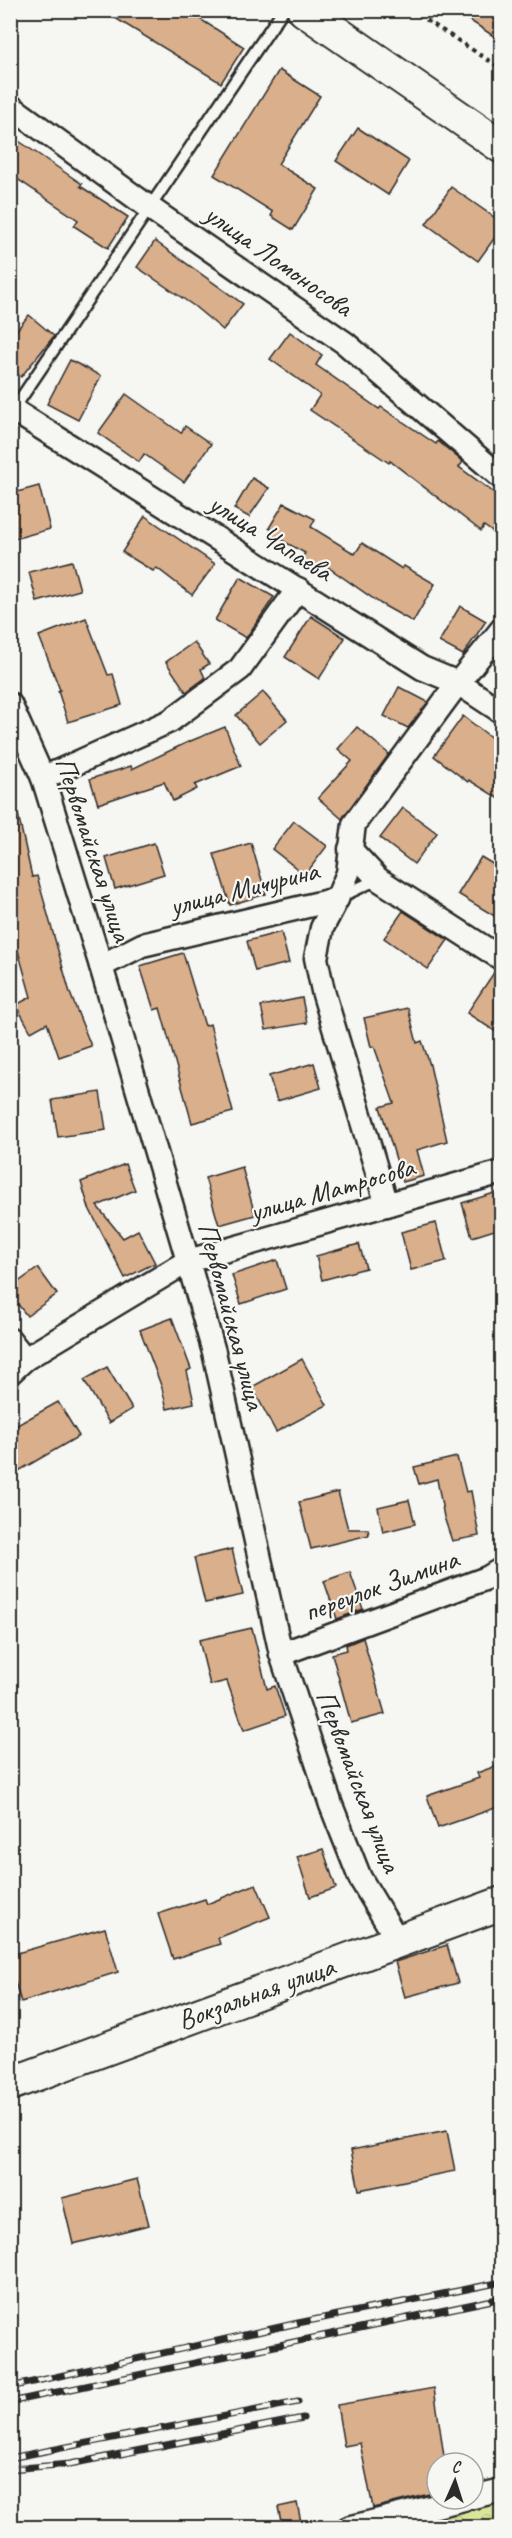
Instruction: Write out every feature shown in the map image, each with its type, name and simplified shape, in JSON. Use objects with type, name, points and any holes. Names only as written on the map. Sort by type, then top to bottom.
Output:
[{"type":"street","points":[[304,10],[501,147]]},
{"type":"street","name":"улица Ломоносова","points":[[10,106],[150,208],[345,343],[501,478]]},
{"type":"street","name":"улица Чапаева","points":[[12,411],[422,668],[458,683],[501,712]]},
{"type":"street","points":[[43,778],[170,721],[240,669],[298,589]]},
{"type":"street","name":"улица Мичурина","points":[[102,966],[142,945],[337,899],[348,873],[354,824],[458,683],[501,629]]},
{"type":"street","name":"Первомайская улица","points":[[10,704],[43,778],[102,966],[214,1352],[281,1654],[331,1805],[356,1868],[398,1941]]},
{"type":"street","points":[[350,849],[378,879],[501,959]]},
{"type":"street","points":[[337,899],[322,928],[316,958],[323,992],[387,1205]]},
{"type":"street","name":"улица Матросова","points":[[10,1340],[18,1366],[188,1261],[501,1172]]},
{"type":"street","name":"переулок Зимина","points":[[281,1654],[487,1578],[501,1569]]},
{"type":"street","name":"Вокзальная улица","points":[[10,2084],[501,1903]]},
{"type":"street","points":[[485,2494],[501,2490]]},
{"type":"street","points":[[348,2528],[425,2509]]},
{"type":"lane","points":[[12,411],[284,10]]},
{"type":"lane","points":[[337,899],[378,879]]},
{"type":"path","points":[[411,10],[501,69]]},
{"type":"green space","points":[[501,2495],[501,2527],[419,2528],[434,2516],[450,2511],[485,2511],[485,2500]]},
{"type":"building","points":[[102,10],[186,10],[244,47],[221,83]]},
{"type":"building","points":[[454,10],[501,10],[501,41]]},
{"type":"building","points":[[279,70],[320,96],[278,164],[318,189],[293,230],[271,216],[273,212],[214,175]]},
{"type":"building","points":[[358,128],[409,161],[388,195],[336,161]]},
{"type":"building","points":[[10,135],[82,184],[80,186],[128,217],[108,248],[74,226],[78,220],[10,174]]},
{"type":"building","points":[[451,187],[501,222],[501,229],[478,261],[426,224]]},
{"type":"building","points":[[155,241],[243,304],[223,330],[194,306],[137,267]]},
{"type":"building","points":[[29,315],[54,336],[21,377],[10,368],[10,338]]},
{"type":"building","points":[[290,332],[322,355],[316,365],[379,409],[381,407],[436,444],[438,441],[463,462],[459,467],[501,498],[501,538],[484,526],[481,531],[390,461],[389,463],[310,410],[320,395],[270,359]]},
{"type":"building","points":[[70,360],[101,376],[78,420],[47,404]]},
{"type":"building","points":[[126,394],[181,433],[185,426],[211,444],[184,482],[144,454],[139,462],[98,433]]},
{"type":"building","points":[[252,478],[269,488],[249,517],[234,509]]},
{"type":"building","points":[[39,486],[50,529],[10,540],[10,494]]},
{"type":"building","points":[[284,503],[315,519],[311,527],[355,554],[362,543],[402,569],[404,566],[435,584],[413,622],[381,604],[322,563],[315,574],[298,564],[305,553],[272,535],[274,531],[269,528]]},
{"type":"building","points":[[145,516],[215,564],[192,595],[158,569],[153,571],[122,552]]},
{"type":"building","points":[[72,561],[80,590],[37,602],[29,572]]},
{"type":"building","points":[[240,577],[274,597],[246,638],[215,620]]},
{"type":"building","points":[[460,606],[486,621],[463,655],[439,642]]},
{"type":"building","points":[[311,616],[345,638],[319,679],[285,657]]},
{"type":"building","points":[[86,618],[108,675],[113,674],[122,705],[68,722],[58,691],[60,690],[39,636]]},
{"type":"building","points":[[194,642],[209,664],[201,669],[205,678],[186,692],[166,662]]},
{"type":"building","points":[[399,687],[428,702],[408,728],[384,716]]},
{"type":"building","points":[[263,692],[287,720],[260,743],[236,715]]},
{"type":"building","points":[[463,716],[501,745],[501,800],[469,780],[468,782],[434,756]]},
{"type":"building","points":[[225,727],[241,766],[195,785],[197,789],[173,801],[164,782],[98,804],[90,779],[131,766],[132,769]]},
{"type":"building","points":[[357,727],[389,754],[342,819],[318,798],[352,761],[338,749]]},
{"type":"building","points":[[403,808],[437,833],[414,864],[380,838]]},
{"type":"building","points":[[18,814],[32,877],[37,876],[70,993],[91,1046],[59,1057],[47,1023],[31,1032],[16,1005],[31,997],[10,922],[10,815]]},
{"type":"building","points":[[294,821],[327,846],[305,875],[272,849]]},
{"type":"building","points":[[154,843],[164,874],[115,889],[106,858]]},
{"type":"building","points":[[251,843],[266,894],[230,905],[214,854]]},
{"type":"building","points":[[481,857],[501,869],[501,920],[458,894]]},
{"type":"building","points":[[403,911],[448,940],[428,969],[384,938]]},
{"type":"building","points":[[281,932],[289,963],[255,971],[247,941]]},
{"type":"building","points":[[183,953],[205,1026],[210,1024],[233,1112],[192,1123],[160,1008],[154,1010],[140,966]]},
{"type":"building","points":[[495,971],[501,972],[501,1023],[496,1032],[467,1013]]},
{"type":"building","points":[[302,998],[307,1023],[266,1030],[261,1006]]},
{"type":"building","points":[[408,1008],[417,1043],[422,1041],[430,1065],[447,1141],[417,1150],[424,1176],[403,1182],[380,1107],[394,1103],[374,1046],[371,1047],[364,1018]]},
{"type":"building","points":[[314,1063],[321,1088],[277,1101],[269,1076]]},
{"type":"building","points":[[100,1092],[106,1130],[58,1137],[52,1100]]},
{"type":"building","points":[[125,1164],[135,1190],[97,1206],[123,1238],[138,1230],[155,1263],[125,1278],[89,1208],[81,1182]]},
{"type":"building","points":[[242,1167],[255,1215],[219,1225],[205,1178]]},
{"type":"building","points":[[501,1191],[501,1228],[472,1237],[462,1203]]},
{"type":"building","points":[[436,1223],[446,1261],[411,1270],[401,1232]]},
{"type":"building","points":[[359,1244],[366,1268],[322,1280],[316,1256]]},
{"type":"building","points":[[277,1260],[286,1289],[241,1304],[232,1275]]},
{"type":"building","points":[[38,1268],[57,1294],[27,1316],[10,1294],[10,1288]]},
{"type":"building","points":[[172,1318],[191,1369],[187,1371],[194,1403],[167,1409],[162,1388],[140,1330]]},
{"type":"building","points":[[302,1359],[327,1405],[276,1432],[252,1387]]},
{"type":"building","points":[[107,1367],[132,1409],[109,1423],[84,1380]]},
{"type":"building","points":[[58,1402],[79,1436],[10,1476],[10,1429]]},
{"type":"building","points":[[457,1457],[466,1492],[471,1491],[479,1536],[452,1541],[444,1517],[437,1479],[419,1484],[414,1467]]},
{"type":"building","points":[[338,1492],[348,1529],[368,1529],[369,1535],[311,1549],[299,1502]]},
{"type":"building","points":[[409,1500],[415,1524],[383,1532],[378,1507]]},
{"type":"building","points":[[232,1549],[243,1595],[205,1603],[194,1558]]},
{"type":"building","points":[[350,1572],[363,1609],[337,1619],[324,1581]]},
{"type":"building","points":[[252,1628],[267,1689],[275,1686],[285,1716],[244,1730],[227,1681],[210,1685],[199,1640]]},
{"type":"building","points":[[363,1638],[385,1714],[351,1723],[332,1654],[347,1650],[346,1645]]},
{"type":"building","points":[[501,1764],[501,1806],[438,1828],[427,1796],[479,1778],[477,1773]]},
{"type":"building","points":[[323,1849],[336,1888],[310,1897],[297,1857]]},
{"type":"building","points":[[256,1884],[270,1917],[218,1938],[220,1944],[173,1959],[158,1914],[205,1899],[207,1904]]},
{"type":"building","points":[[105,1928],[118,1972],[21,2002],[10,1966],[10,1955]]},
{"type":"building","points":[[447,1945],[458,1983],[405,1997],[395,1962]]},
{"type":"building","points":[[447,2131],[455,2171],[359,2190],[351,2150]]},
{"type":"building","points":[[137,2179],[149,2225],[73,2244],[62,2198]]},
{"type":"building","points":[[434,2388],[443,2451],[425,2451],[425,2495],[373,2508],[360,2443],[344,2446],[337,2405]]},
{"type":"building","points":[[297,2503],[301,2522],[282,2526],[278,2507]]},
{"type":"railway","points":[[10,2387],[298,2323],[502,2282]]},
{"type":"railway","points":[[10,2402],[502,2298]]},
{"type":"railway","points":[[10,2458],[298,2402]]},
{"type":"railway","points":[[10,2469],[70,2464],[303,2418]]}]
